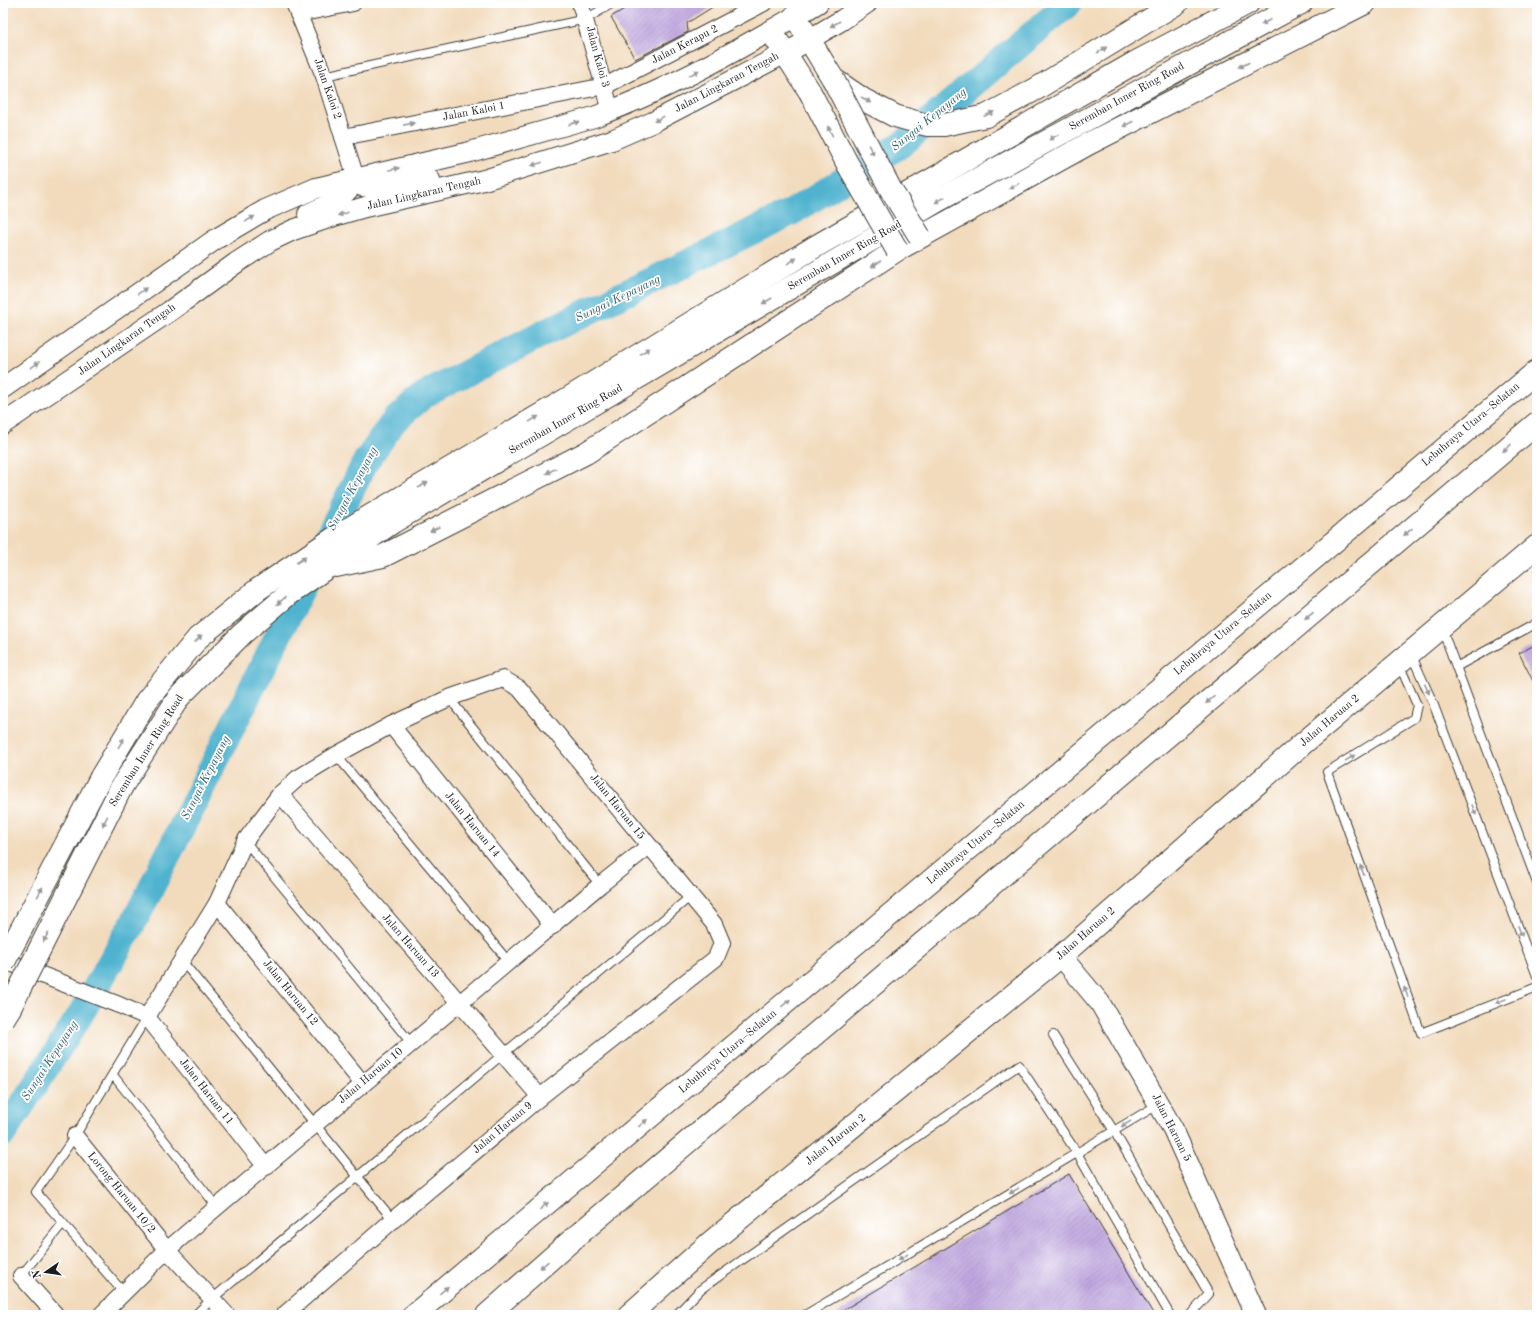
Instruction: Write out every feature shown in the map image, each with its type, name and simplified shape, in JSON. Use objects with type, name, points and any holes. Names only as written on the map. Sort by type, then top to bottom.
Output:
[{"type":"main road","points":[[833,79],[881,110],[909,120],[927,125],[944,125],[965,121],[986,116],[1036,89],[1177,3]]},
{"type":"main road","name":"Seremban Inner Ring Road","points":[[3,1019],[10,1008],[122,786],[179,697],[242,634],[290,593],[324,569],[391,514],[567,399],[813,248],[1070,99],[1248,3]]},
{"type":"main road","name":"Seremban Inner Ring Road","points":[[3,964],[101,777],[144,706],[198,638],[257,590],[343,532],[391,514],[939,200],[1301,3]]},
{"type":"main road","points":[[324,569],[383,556],[586,454],[897,250],[1088,144],[1365,3]]},
{"type":"main road","points":[[795,16],[833,79],[892,190],[920,237]]},
{"type":"main road","points":[[771,31],[810,92],[847,163],[897,250]]},
{"type":"main road","name":"Lebuhraya Utara–Selatan","points":[[414,1315],[1537,371]]},
{"type":"main road","points":[[487,1315],[573,1239],[1537,423]]},
{"type":"main road","name":"Jalan Haruan 2","points":[[629,1315],[711,1242],[1060,956],[1294,752],[1537,546]]},
{"type":"street","points":[[296,8],[353,3]]},
{"type":"street","name":"Jalan Kaloi 3","points":[[580,3],[586,19],[611,110]]},
{"type":"street","name":"Jalan Kerapu 2","points":[[605,86],[764,3]]},
{"type":"street","points":[[3,388],[216,240],[265,210],[316,188],[466,153],[594,117],[639,100],[685,78],[771,31],[818,3]]},
{"type":"street","name":"Jalan Lingkaran Tengah","points":[[3,424],[170,311],[236,263],[270,241],[293,230],[340,214],[484,180],[612,140],[653,122],[785,52],[842,20],[867,3]]},
{"type":"street","name":"Jalan Kaloi 2","points":[[296,8],[324,76],[356,178]]},
{"type":"street","name":"Jalan Kaloi 1","points":[[343,137],[605,86]]},
{"type":"street","points":[[356,178],[362,186],[373,188],[465,174],[484,180]]},
{"type":"street","points":[[270,241],[296,219],[326,206],[341,196],[350,189],[356,178]]},
{"type":"street","name":"Jalan Haruan 15","points":[[449,698],[502,679],[519,688],[714,924],[722,944]]},
{"type":"street","points":[[3,960],[119,1005],[147,1018],[217,903],[245,841],[280,794],[298,778],[336,755],[391,725],[449,698]]},
{"type":"street","name":"Jalan Haruan 14","points":[[391,725],[554,926]]},
{"type":"street","name":"Jalan Haruan 13","points":[[280,794],[540,1097]]},
{"type":"street","name":"Jalan Haruan 10","points":[[101,1315],[167,1250],[217,1207],[411,1043],[554,926],[600,885],[649,846]]},
{"type":"street","name":"Jalan Haruan 12","points":[[217,903],[363,1084]]},
{"type":"street","name":"Jalan Haruan 9","points":[[284,1315],[393,1220],[540,1097],[716,958],[722,944]]},
{"type":"street","name":"Jalan Haruan 5","points":[[1060,956],[1100,1003],[1160,1104],[1173,1129],[1254,1314]]},
{"type":"street","name":"Jalan Haruan 11","points":[[147,1018],[266,1167]]},
{"type":"street","name":"Lorong Haruan 10/2","points":[[75,1136],[167,1250],[227,1315]]},
{"type":"street","points":[[22,1276],[56,1315]]},
{"type":"lane","points":[[324,76],[586,19],[613,3]]},
{"type":"lane","points":[[1456,667],[1537,623]]},
{"type":"lane","points":[[1441,627],[1537,883]]},
{"type":"lane","points":[[1404,658],[1433,703],[1537,976]]},
{"type":"lane","points":[[1404,658],[1417,705],[1414,718],[1327,772],[1421,1033],[1537,987]]},
{"type":"lane","points":[[449,698],[600,885]]},
{"type":"lane","points":[[336,755],[509,962]]},
{"type":"lane","points":[[245,841],[411,1043]]},
{"type":"lane","points":[[195,1315],[212,1299],[691,896]]},
{"type":"lane","points":[[182,961],[393,1220]]},
{"type":"lane","points":[[124,1293],[36,1192],[75,1136],[147,1018]]},
{"type":"lane","points":[[1053,1035],[1114,1132],[1209,1294],[1190,1315]]},
{"type":"lane","points":[[676,1315],[701,1290],[1019,1065],[1077,1153],[1170,1315]]},
{"type":"lane","points":[[112,1075],[217,1207]]},
{"type":"lane","points":[[805,1315],[1160,1104]]},
{"type":"lane","points":[[22,1276],[62,1223]]},
{"type":"building","points":[[634,3],[719,3],[687,23],[688,32],[635,59],[611,17]]},
{"type":"building","points":[[1537,644],[1537,689],[1519,653]]},
{"type":"building","points":[[1069,1174],[1154,1315],[835,1315]]},
{"type":"waterway","name":"Sungai Kepayang","points":[[3,1134],[79,1017],[137,916],[366,461],[394,421],[424,395],[548,331],[792,212],[902,144],[1069,3]]}]
